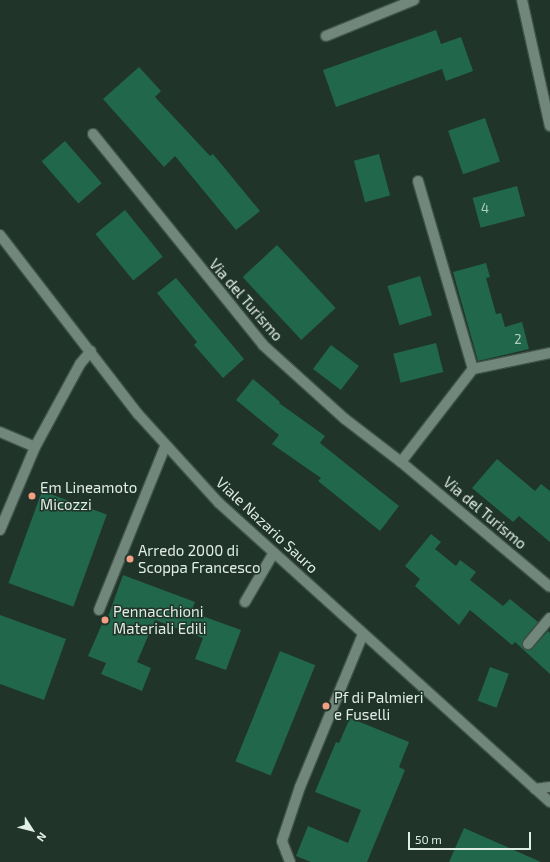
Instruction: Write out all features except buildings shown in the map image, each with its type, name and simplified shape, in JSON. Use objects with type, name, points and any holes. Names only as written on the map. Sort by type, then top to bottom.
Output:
[{"type":"street","points":[[326,36],[414,0]]},
{"type":"street","points":[[522,0],[550,126]]},
{"type":"street","name":"Via del Turismo","points":[[92,134],[263,345],[345,419],[401,462],[550,588]]},
{"type":"street","points":[[418,181],[473,369]]},
{"type":"street","name":"Viale Nazario Sauro","points":[[0,235],[165,447],[273,554],[550,802]]},
{"type":"street","points":[[0,530],[35,447],[80,364],[91,351]]},
{"type":"street","points":[[401,462],[473,369],[550,353]]},
{"type":"street","points":[[0,432],[35,447]]},
{"type":"street","points":[[99,610],[165,447]]},
{"type":"street","points":[[245,602],[273,554]]},
{"type":"street","points":[[528,644],[550,618]]},
{"type":"street","points":[[290,862],[282,841],[300,787],[363,634]]},
{"type":"street","points":[[535,789],[550,788]]},
{"type":"place","name":"Em Lineamoto Micozzi","points":[[32,496]]},
{"type":"place","name":"Arredo 2000 di Scoppa Francesco","points":[[130,559]]},
{"type":"place","name":"Pennacchioni Materiali Edili","points":[[105,620]]},
{"type":"place","name":"Pf di Palmieri e Fuselli","points":[[326,706]]}]
